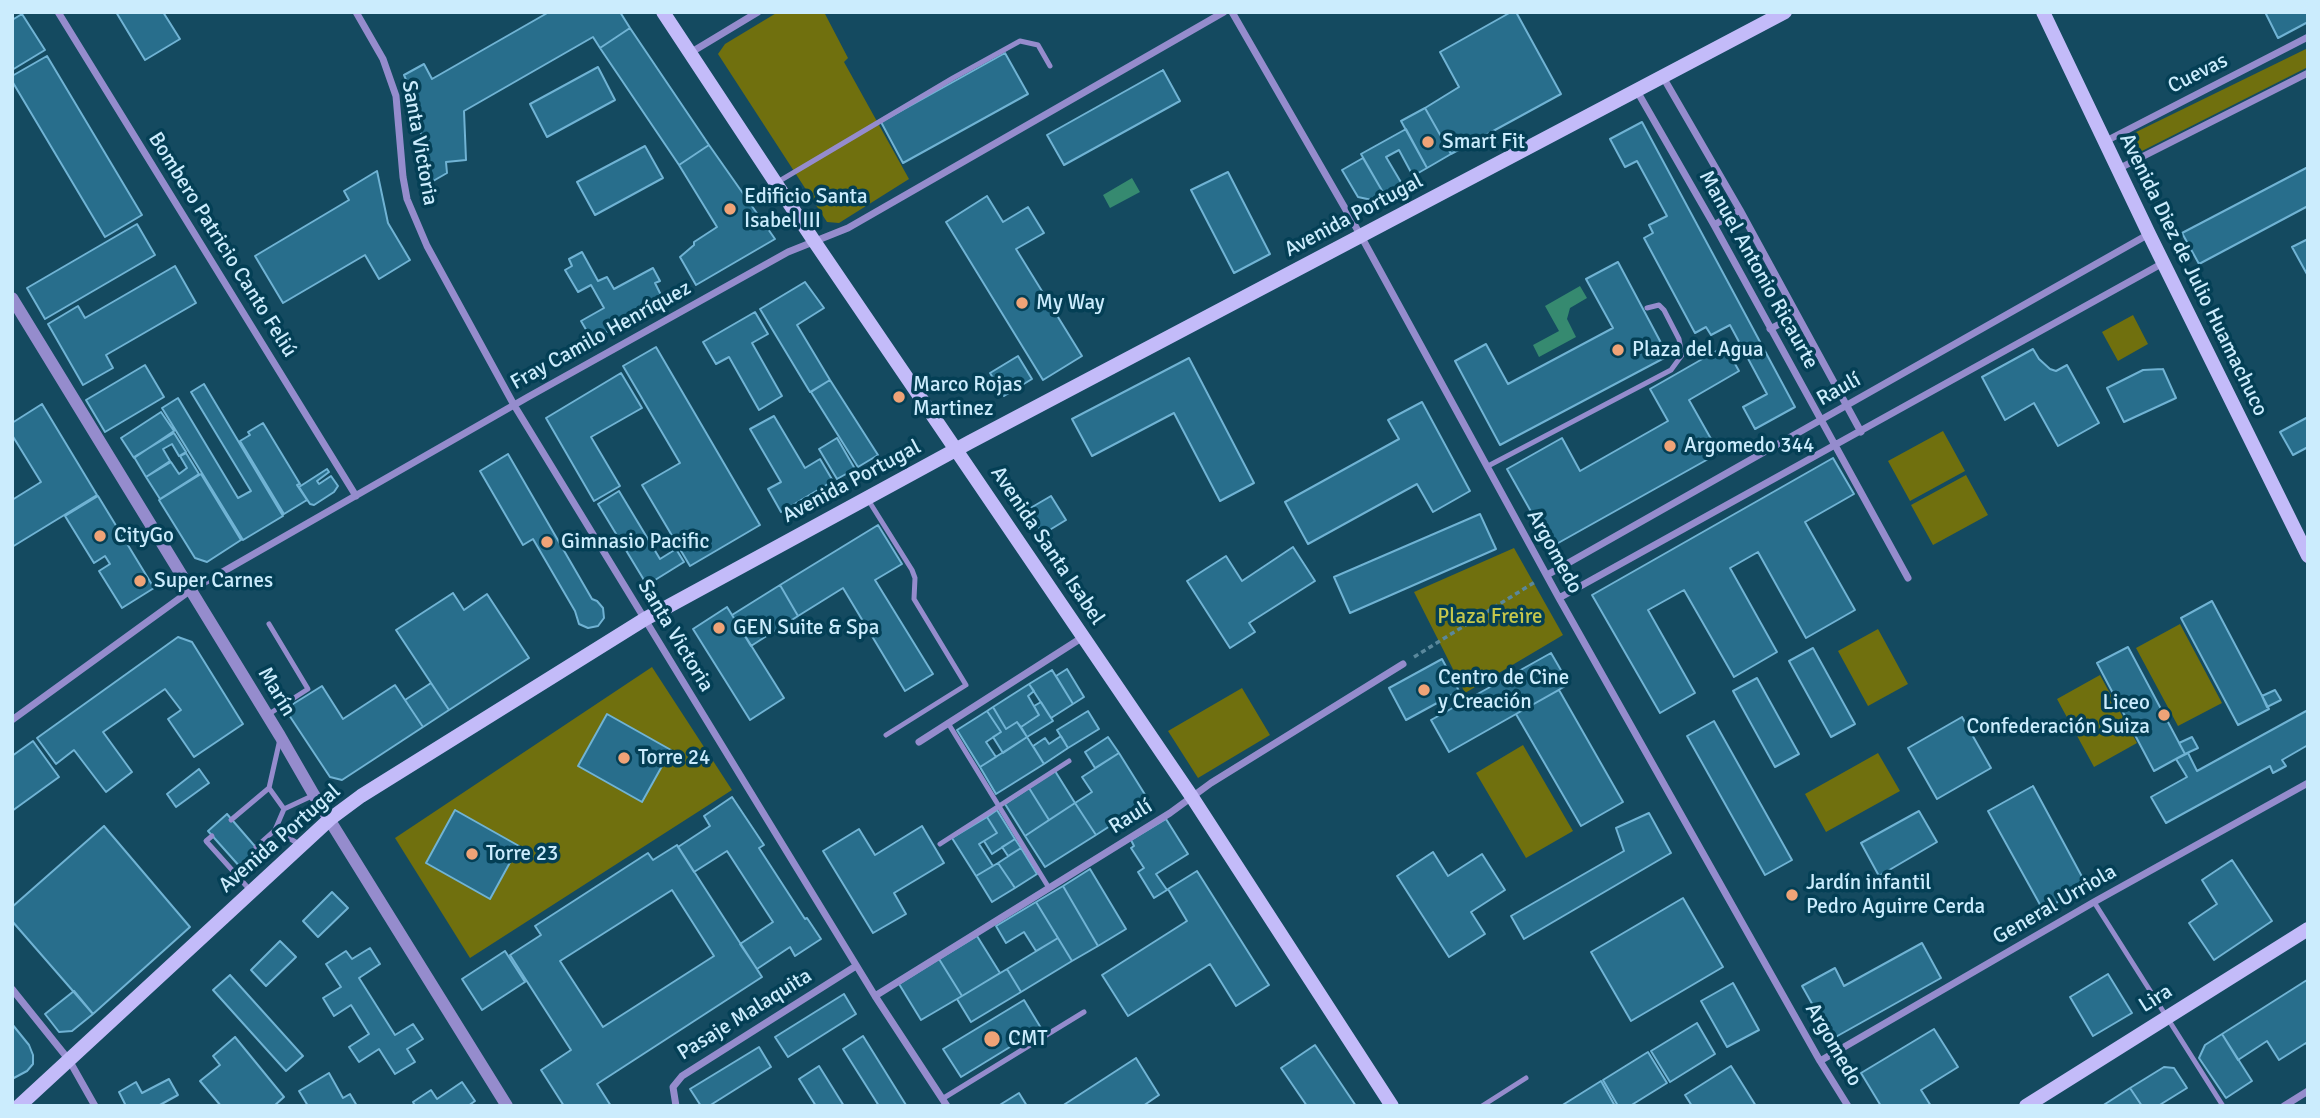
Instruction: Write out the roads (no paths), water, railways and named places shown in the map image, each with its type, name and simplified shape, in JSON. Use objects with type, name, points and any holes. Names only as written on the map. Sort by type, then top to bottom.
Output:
[{"type":"main road","name":"Avenida Santa Isabel","points":[[663,12],[814,241],[1192,797],[1392,1106]]},
{"type":"main road","name":"Avenida Portugal","points":[[19,1106],[330,820],[361,796],[645,619],[956,450],[1785,12]]},
{"type":"main road","name":"Avenida Diez de Julio Huamachuco","points":[[2043,12],[2163,263],[2302,529],[2308,556]]},
{"type":"main road","name":"Lira","points":[[2026,1106],[2308,929]]},
{"type":"street","name":"Bombero Patricio Canto Feliú","points":[[58,12],[356,496]]},
{"type":"street","name":"Santa Victoria","points":[[356,12],[380,53],[396,96],[403,177],[407,199],[419,231],[514,405],[856,966],[944,1103]]},
{"type":"street","points":[[689,53],[758,12]]},
{"type":"street","name":"Fray Camilo Henríquez","points":[[12,720],[191,590],[788,252],[848,228],[1224,12]]},
{"type":"street","name":"Argomedo","points":[[1232,12],[1361,236],[1559,598],[1848,1106]]},
{"type":"street","name":"Cuevas","points":[[2104,142],[2308,37]]},
{"type":"street","points":[[2118,169],[2308,73]]},
{"type":"street","name":"Manuel Antonio Ricaurte","points":[[1663,77],[1740,210],[1861,432]]},
{"type":"street","name":"Manuel Antonio Ricaurte","points":[[1637,91],[1714,225],[1908,578]]},
{"type":"street","points":[[1714,225],[1740,210]]},
{"type":"street","name":"Raulí","points":[[1547,575],[2149,234]]},
{"type":"street","points":[[1559,598],[2163,263]]},
{"type":"street","name":"Marín","points":[[12,298],[268,715],[314,795],[507,1106]]},
{"type":"street","points":[[1770,329],[1797,315]]},
{"type":"street","points":[[919,742],[1083,637]]},
{"type":"street","name":"Raulí","points":[[875,996],[1170,813],[1212,783],[1403,664]]},
{"type":"street","name":"General Urriola","points":[[1820,1060],[2094,902],[2308,783]]},
{"type":"street","name":"Pasaje Malaquita","points":[[676,1106],[673,1087],[682,1076],[856,966]]},
{"type":"street","points":[[12,989],[68,1060],[95,1106]]},
{"type":"street","points":[[2284,1106],[2308,1091]]},
{"type":"lane","points":[[776,183],[1020,41],[1038,45],[1050,66]]},
{"type":"lane","points":[[1488,466],[1671,370],[1682,355],[1679,339],[1659,305],[1647,309]]},
{"type":"lane","points":[[867,498],[912,570],[915,578],[914,599],[966,685],[886,735]]},
{"type":"lane","points":[[268,715],[308,689],[270,624]]},
{"type":"lane","points":[[948,723],[1049,888]]},
{"type":"lane","points":[[231,820],[269,788],[280,736]]},
{"type":"lane","points":[[940,844],[1069,761]]},
{"type":"lane","points":[[269,788],[284,809]]},
{"type":"lane","points":[[256,847],[275,830],[284,809],[314,795]]},
{"type":"lane","points":[[275,830],[302,846]]},
{"type":"lane","points":[[212,836],[206,841],[251,892]]},
{"type":"lane","points":[[231,869],[237,863]]},
{"type":"lane","points":[[2094,902],[2223,1106]]},
{"type":"lane","points":[[944,1103],[1084,1012]]},
{"type":"lane","points":[[1482,1106],[1526,1078]]},
{"type":"place","name":"Smart Fit","points":[[1428,142]]},
{"type":"place","name":"Edificio Santa Isabel III","points":[[730,209]]},
{"type":"place","name":"My Way","points":[[1022,303]]},
{"type":"place","name":"Plaza del Agua","points":[[1618,350]]},
{"type":"place","name":"Marco Rojas Martinez","points":[[899,397]]},
{"type":"place","name":"Argomedo 344","points":[[1670,446]]},
{"type":"place","name":"CityGo","points":[[100,536]]},
{"type":"place","name":"Gimnasio Pacific","points":[[547,542]]},
{"type":"place","name":"Super Carnes","points":[[140,581]]},
{"type":"place","name":"GEN Suite & Spa","points":[[719,628]]},
{"type":"place","name":"Centro de Cine y Creación","points":[[1424,690]]},
{"type":"place","name":"Liceo Confederación Suiza","points":[[2164,715]]},
{"type":"place","name":"Torre 24","points":[[624,758]]},
{"type":"place","name":"Torre 23","points":[[472,854]]},
{"type":"place","name":"Jardín infantil Pedro Aguirre Cerda","points":[[1792,895]]},
{"type":"place","name":"CMT","points":[[992,1039]]},
{"type":"park label","name":"Plaza Freire","points":[[1490,617]]}]
